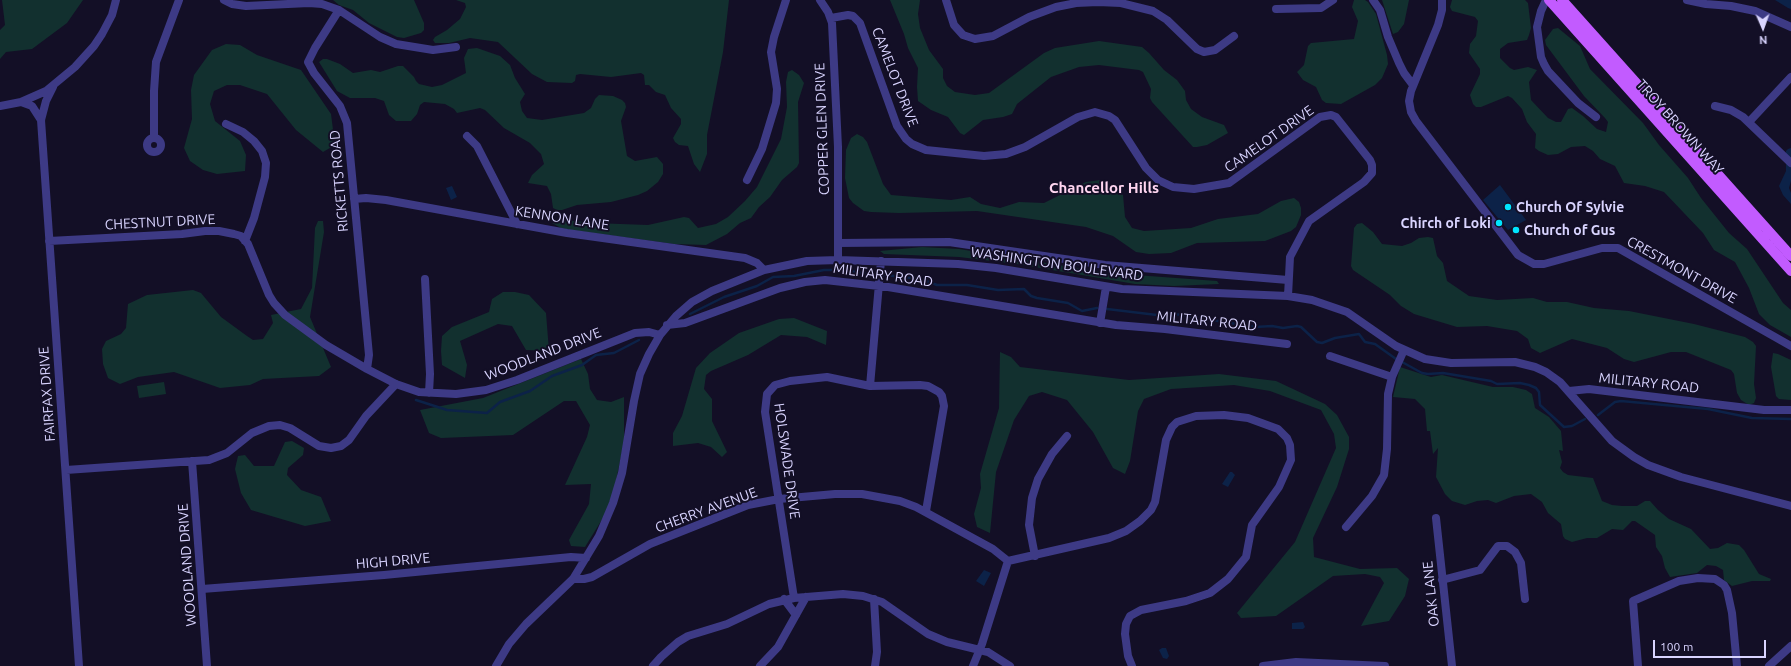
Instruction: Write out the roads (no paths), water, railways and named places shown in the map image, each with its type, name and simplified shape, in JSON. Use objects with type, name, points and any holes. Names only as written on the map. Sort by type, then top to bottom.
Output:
[{"type":"main road","name":"TROY BROWN WAY","points":[[1547,0],[1791,271]]},
{"type":"main road","name":"TROY BROWN WAY","points":[[1562,0],[1791,256]]},
{"type":"street","points":[[0,106],[21,102],[53,87],[75,67],[94,46],[107,25],[116,0]]},
{"type":"street","points":[[154,137],[154,91],[156,62],[178,0]]},
{"type":"street","points":[[224,0],[232,4],[246,6],[317,4],[339,10],[376,35],[396,44],[433,50],[456,46]]},
{"type":"street","points":[[747,180],[762,149],[776,103],[777,89],[771,52],[774,37],[786,0]]},
{"type":"street","name":"COPPER GLEN DRIVE","points":[[820,0],[831,18],[838,147],[838,260]]},
{"type":"street","points":[[946,0],[954,26],[963,35],[975,39],[993,36],[1029,17],[1056,8],[1076,3],[1098,2],[1121,3],[1153,11],[1167,20],[1197,49],[1204,52],[1215,50],[1234,36]]},
{"type":"street","points":[[1276,9],[1321,8],[1333,0]]},
{"type":"street","points":[[1373,0],[1380,10],[1388,37],[1399,63],[1404,73],[1413,84]]},
{"type":"street","name":"CRESTMONT DRIVE","points":[[1442,0],[1442,10],[1438,25],[1413,84],[1410,95],[1410,107],[1416,122],[1514,251],[1522,259],[1534,264],[1544,264],[1602,248],[1618,248],[1791,346]]},
{"type":"street","points":[[1547,0],[1541,11],[1537,27],[1541,57],[1548,71],[1578,103],[1596,117]]},
{"type":"street","points":[[1687,0],[1755,11],[1791,27]]},
{"type":"street","name":"RICKETTS ROAD","points":[[339,10],[314,48],[308,62],[314,73],[340,106],[347,123],[369,355],[367,368]]},
{"type":"street","name":"CAMELOT DRIVE","points":[[831,18],[848,15],[857,19],[860,23],[897,126],[906,139],[912,144],[926,150],[984,156],[1006,154],[1025,147],[1078,117],[1095,112],[1109,116],[1115,120],[1146,168],[1158,180],[1173,187],[1194,189],[1229,183],[1316,119],[1326,115],[1336,118],[1340,121],[1370,160],[1372,165],[1372,173],[1364,182],[1309,221],[1292,252],[1288,280],[1288,296]]},
{"type":"street","points":[[1749,122],[1791,78]]},
{"type":"street","name":"FAIRFAX DRIVE","points":[[53,87],[46,101],[42,120],[79,666]]},
{"type":"street","points":[[21,102],[32,106],[42,120]]},
{"type":"street","points":[[1715,106],[1731,110],[1749,122],[1791,163]]},
{"type":"street","points":[[66,470],[209,460],[222,456],[252,433],[269,426],[280,425],[290,428],[319,446],[331,448],[341,446],[349,440],[366,416],[396,384],[307,332],[279,309],[269,295],[251,249],[246,241],[265,177],[266,163],[262,151],[254,141],[243,132],[226,124]]},
{"type":"street","points":[[467,136],[480,152],[516,224]]},
{"type":"street","name":"KENNON LANE","points":[[354,199],[366,198],[386,200],[567,234],[745,258],[757,263],[764,270]]},
{"type":"street","name":"CHESTNUT DRIVE","points":[[49,241],[219,231],[234,234],[246,241]]},
{"type":"street","name":"WASHINGTON BOULEVARD","points":[[838,243],[913,241],[949,242],[1105,265],[1288,280]]},
{"type":"street","name":"WASHINGTON BOULEVARD","points":[[496,666],[509,644],[526,624],[573,579],[599,536],[613,503],[623,466],[636,386],[644,364],[667,325],[701,296],[764,270],[793,262],[838,260],[978,265],[1106,287],[1156,291],[1288,296],[1312,300],[1347,312],[1404,350],[1425,359],[1451,364],[1505,362],[1525,364],[1546,372],[1569,391],[1612,441],[1648,465],[1689,480],[1791,506]]},
{"type":"street","points":[[870,386],[881,261]]},
{"type":"street","points":[[425,279],[430,374],[429,393]]},
{"type":"street","name":"MILITARY ROAD","points":[[667,325],[685,323],[774,290],[805,282],[832,280],[879,286],[1100,323],[1287,344]]},
{"type":"street","points":[[1100,323],[1106,287]]},
{"type":"street","name":"WOODLAND DRIVE","points":[[396,384],[408,389],[429,393],[456,394],[486,390],[517,380],[635,333],[649,332],[660,335]]},
{"type":"street","points":[[1346,528],[1372,496],[1384,475],[1387,449],[1387,407],[1392,377],[1404,350]]},
{"type":"street","points":[[1330,356],[1392,377]]},
{"type":"street","name":"HOLSWADE DRIVE","points":[[794,598],[764,405],[766,394],[770,389],[783,382],[816,378],[836,379],[870,386],[920,385],[934,388],[942,396],[943,413],[926,511]]},
{"type":"street","name":"MILITARY ROAD","points":[[1569,391],[1589,389],[1764,410],[1791,410]]},
{"type":"street","points":[[973,666],[980,650],[1008,561],[1035,556],[1118,535],[1140,521],[1151,510],[1155,502],[1166,440],[1172,427],[1177,422],[1196,416],[1237,416],[1269,425],[1284,433],[1290,444],[1291,460],[1280,487],[1252,526],[1246,557],[1228,579],[1210,593],[1186,601],[1141,610],[1130,616],[1126,624],[1125,634],[1128,656],[1132,666]]},
{"type":"street","points":[[1035,556],[1029,525],[1032,498],[1044,467],[1058,445],[1067,436]]},
{"type":"street","name":"WOODLAND DRIVE","points":[[192,461],[207,666]]},
{"type":"street","name":"CHERRY AVENUE","points":[[573,579],[592,577],[645,547],[737,509],[759,502],[835,494],[862,494],[900,501],[926,511],[992,549],[1008,561]]},
{"type":"street","name":"OAK LANE","points":[[1436,518],[1452,666]]},
{"type":"street","points":[[1442,580],[1480,570],[1498,546],[1507,546],[1515,552],[1521,563],[1525,599]]},
{"type":"street","name":"HIGH DRIVE","points":[[202,589],[570,557],[586,558]]},
{"type":"street","points":[[1638,666],[1632,603],[1636,598],[1689,579],[1706,578],[1720,582],[1727,590],[1731,602],[1737,666]]},
{"type":"street","points":[[653,666],[669,649],[688,636],[727,624],[765,606],[784,599],[848,594],[874,599],[892,608],[928,634],[947,642],[980,650],[996,657],[1010,666]]},
{"type":"street","points":[[760,666],[778,647],[806,597]]},
{"type":"street","points":[[784,599],[796,615]]},
{"type":"street","points":[[874,599],[877,652],[875,666]]},
{"type":"street","points":[[1769,666],[1791,646]]},
{"type":"street","points":[[1263,666],[1306,662],[1385,666]]},
{"type":"water","points":[[1775,0],[1791,0],[1791,9],[1788,8]]},
{"type":"water","points":[[1791,148],[1791,181],[1789,188],[1791,193],[1791,204],[1783,195],[1779,186],[1786,171],[1786,151]]},
{"type":"water","points":[[1500,185],[1526,220],[1508,230],[1483,200]]},
{"type":"water","points":[[452,186],[457,197],[451,200],[446,188]]},
{"type":"water","points":[[1230,472],[1235,475],[1228,487],[1222,484]]},
{"type":"water","points":[[984,570],[991,573],[984,586],[976,581]]},
{"type":"water","points":[[1303,622],[1305,627],[1303,629],[1292,629],[1292,623]]},
{"type":"water","points":[[1166,648],[1169,656],[1167,659],[1163,658],[1159,650]]},
{"type":"waterway","points":[[690,314],[724,297],[757,286],[773,277],[794,276],[824,270],[843,270],[875,275]]},
{"type":"waterway","points":[[885,275],[921,279],[937,285],[967,285],[998,290],[1024,289],[1031,296],[1068,303],[1082,311],[1097,308]]},
{"type":"waterway","points":[[1107,309],[1157,315],[1175,314],[1255,327],[1272,326],[1283,328],[1297,326],[1301,327],[1317,342],[1322,343],[1335,338],[1359,334],[1365,342],[1375,344],[1396,359]]},
{"type":"waterway","points":[[416,400],[447,410],[487,413],[500,402],[530,391],[552,376],[582,365],[596,355],[614,353],[639,340]]},
{"type":"waterway","points":[[1402,362],[1422,373],[1443,373],[1491,381],[1497,384],[1520,383],[1529,385],[1536,388],[1539,392],[1540,405],[1564,427],[1572,426],[1585,419]]},
{"type":"waterway","points":[[1598,415],[1615,402],[1621,401],[1708,409],[1752,418],[1791,419]]},
{"type":"place","name":"Church Of Sylvie","points":[[1508,207]]},
{"type":"place","name":"Chirch of Loki","points":[[1499,223]]},
{"type":"place","name":"Church of Gus","points":[[1516,230]]},
{"type":"district","name":"Chancellor Hills","points":[[1104,188]]}]
